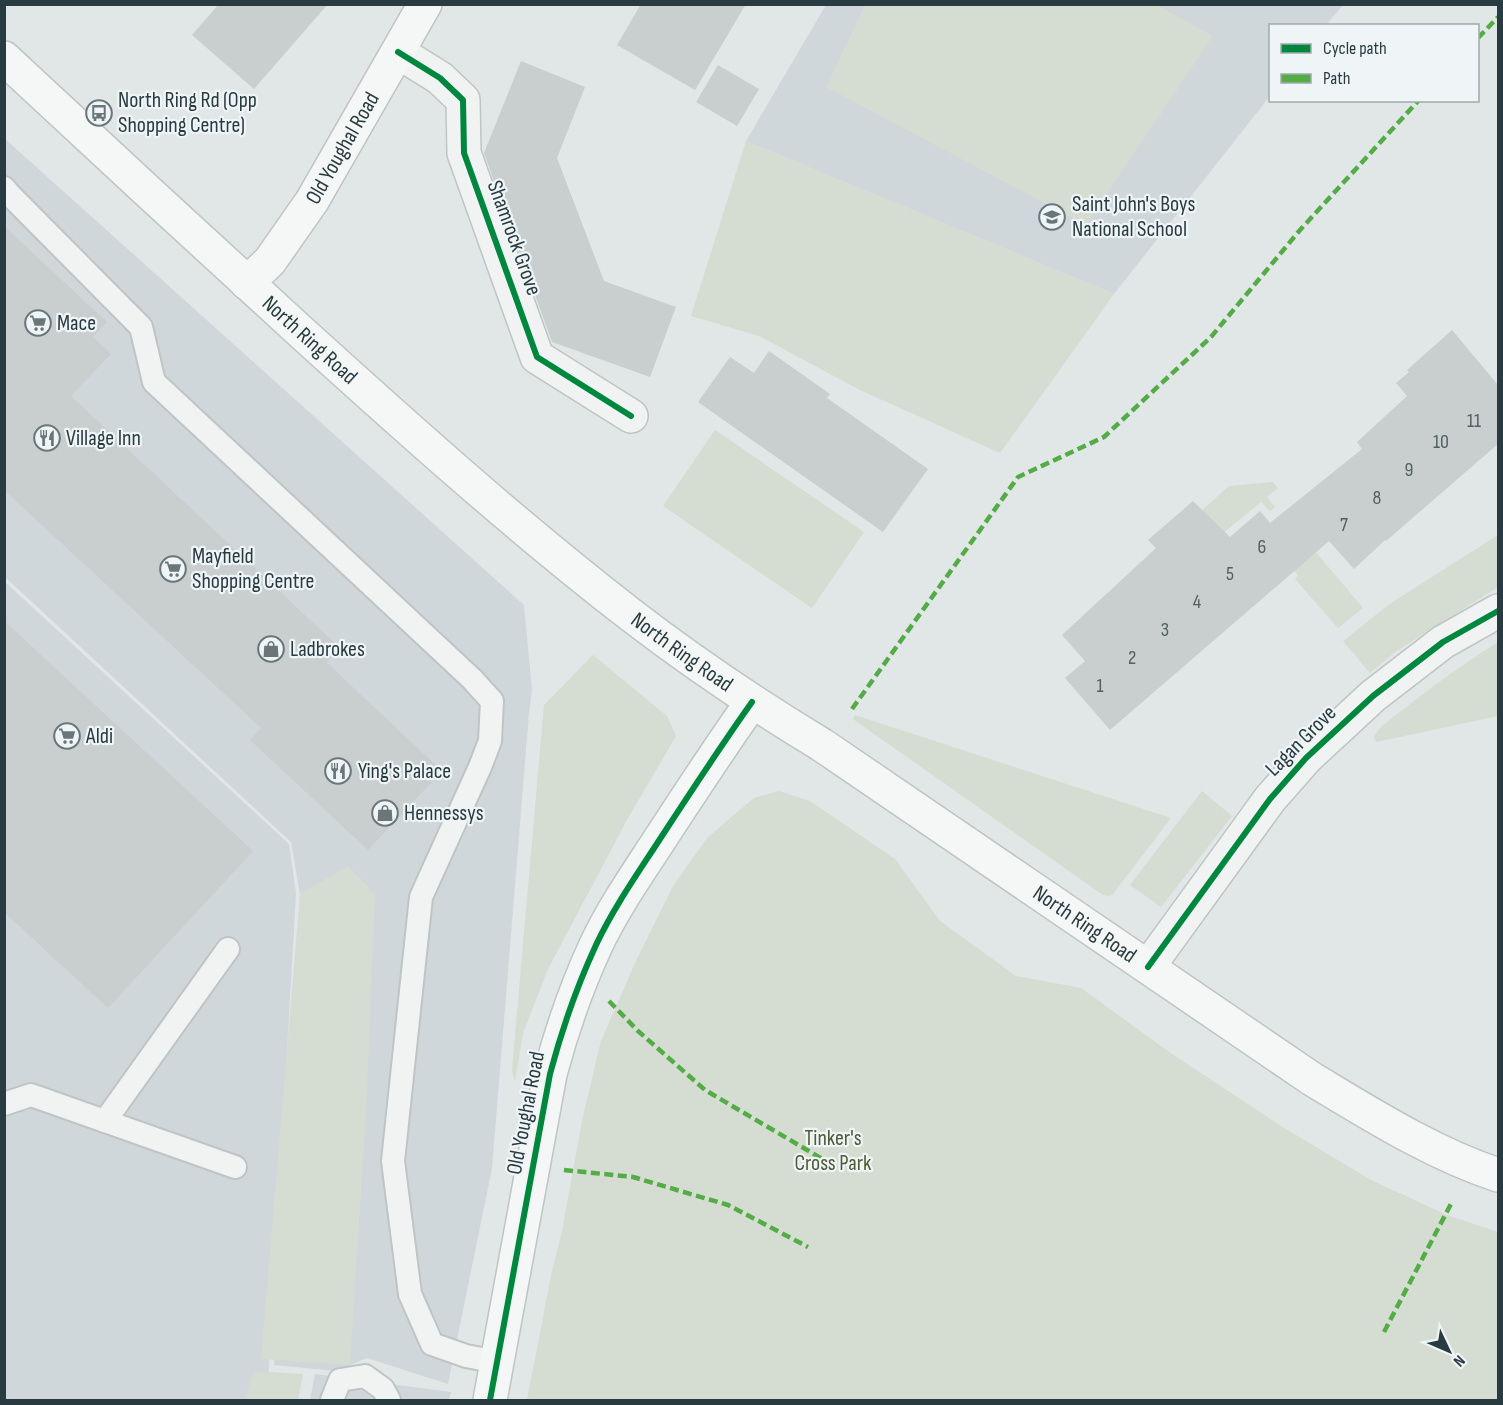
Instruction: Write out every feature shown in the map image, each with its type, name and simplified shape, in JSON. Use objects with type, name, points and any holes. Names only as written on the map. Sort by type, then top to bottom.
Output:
[{"type":"main road","name":"Old Youghal Road","points":[[247,283],[270,261],[312,201],[425,4]]},
{"type":"main road","name":"North Ring Road","points":[[4,58],[186,228],[367,392],[561,560],[632,616],[752,702],[822,745],[1312,1079],[1395,1129],[1472,1166],[1498,1175]]},
{"type":"main road","name":"Old Youghal Road","points":[[490,1401],[550,1074],[576,991],[597,943],[625,892],[718,749],[752,702]]},
{"type":"street","name":"Shamrock Grove","points":[[398,52],[440,78],[463,100],[464,153],[537,357],[631,416]]},
{"type":"street","name":"Lagan Grove","points":[[1148,967],[1256,818],[1306,758],[1382,689],[1443,642],[1498,611]]},
{"type":"lane","points":[[4,188],[141,327],[154,382],[472,679],[492,701],[490,741],[421,897],[393,1161],[410,1294],[432,1344],[466,1356],[498,1362]]},
{"type":"lane","points":[[105,1121],[228,949]]},
{"type":"lane","points":[[4,1104],[32,1095],[235,1167]]},
{"type":"lane","points":[[332,1401],[340,1380],[364,1376],[383,1389],[389,1401]]},
{"type":"shaded area","name":"Saint John's Boys National School","points":[[826,5],[1343,5],[1327,24],[1269,24],[1269,97],[1114,294],[746,141]]},
{"type":"shaded area","points":[[4,138],[524,605],[532,690],[492,1168],[448,1384],[367,1358],[335,1371],[274,1365],[300,894],[291,842],[5,577]]},
{"type":"shaded area","points":[[4,581],[289,844],[296,893],[268,1382],[264,1400],[5,1400]]},
{"type":"shaded area","points":[[315,1374],[451,1392],[449,1400],[310,1400]]},
{"type":"green space","points":[[865,5],[1157,5],[1213,36],[1086,225],[826,87]]},
{"type":"green space","points":[[746,141],[1114,294],[1000,453],[860,390],[759,336],[691,316]]},
{"type":"green space","points":[[715,430],[864,532],[812,608],[663,506]]},
{"type":"green space","points":[[1273,482],[1278,488],[1267,497],[1275,507],[1270,511],[1261,502],[1222,534],[1202,510],[1229,486]]},
{"type":"green space","points":[[1498,535],[1498,587],[1395,652],[1370,673],[1343,641],[1391,603]]},
{"type":"green space","points":[[1313,549],[1363,608],[1338,628],[1295,579],[1298,576],[1292,567]]},
{"type":"green space","points":[[1498,642],[1498,716],[1376,742],[1374,737],[1376,733],[1389,720],[1436,684]]},
{"type":"green space","points":[[593,655],[667,716],[676,736],[628,818],[548,969],[523,1033],[515,1082],[512,1070],[544,705]]},
{"type":"green space","points":[[855,715],[1171,818],[1113,894],[1103,895],[853,719]]},
{"type":"green space","name":"Tinker's Cross Park","points":[[779,791],[810,801],[895,859],[940,921],[1016,976],[1081,988],[1172,1054],[1281,1126],[1371,1180],[1447,1215],[1498,1232],[1498,1400],[527,1400],[583,1116],[601,1041],[636,961],[673,886],[707,838],[754,798]]},
{"type":"green space","points":[[1202,791],[1232,816],[1161,907],[1130,885]]},
{"type":"green space","points":[[348,866],[375,894],[366,1115],[350,1365],[261,1359],[300,894]]},
{"type":"green space","points":[[254,1371],[303,1374],[298,1400],[244,1400]]},
{"type":"building","points":[[219,4],[328,4],[254,89],[192,35]]},
{"type":"building","points":[[641,4],[746,4],[695,90],[617,45]]},
{"type":"building","points":[[521,61],[585,87],[557,158],[604,281],[676,307],[650,377],[552,342],[484,153]]},
{"type":"building","points":[[718,65],[759,89],[737,126],[696,102]]},
{"type":"building","name":"Mayfield Shopping Centre","points":[[4,226],[107,322],[93,337],[111,354],[71,396],[340,648],[326,662],[442,771],[368,850],[250,740],[261,728],[4,490]]},
{"type":"building","points":[[1452,330],[1498,385],[1498,444],[1354,569],[1329,541],[1110,730],[1065,678],[1085,661],[1062,635],[1156,548],[1148,540],[1193,501],[1230,537],[1260,511],[1270,523],[1362,449],[1357,442],[1407,396],[1396,383],[1409,372],[1407,370]]},
{"type":"building","points":[[769,351],[830,394],[827,398],[928,469],[883,532],[698,402],[730,357],[754,373]]},
{"type":"building","name":"Aldi","points":[[4,621],[253,851],[108,1008],[4,912]]},
{"type":"marked path","points":[[1479,37],[1498,17]]},
{"type":"marked path","points":[[852,709],[1018,477],[1104,437],[1211,337],[1300,230],[1417,102]]},
{"type":"marked path","points":[[609,1001],[638,1031],[705,1090],[836,1167]]},
{"type":"marked path","points":[[564,1170],[633,1177],[728,1205],[808,1247]]},
{"type":"marked path","points":[[1384,1332],[1452,1202]]},
{"type":"cycle path","points":[[398,52],[440,78],[463,100],[464,153],[537,357],[631,416]]},
{"type":"cycle path","points":[[1148,967],[1270,799],[1306,758],[1373,696],[1443,642],[1498,611]]},
{"type":"cycle path","points":[[490,1400],[550,1074],[576,992],[596,945],[618,904],[752,702]]},
{"type":"place","name":"North Ring Rd (Opp Shopping Centre)","points":[[99,113]]},
{"type":"place","name":"Saint John's Boys National School","points":[[1052,217]]},
{"type":"place","name":"Mace","points":[[38,323]]},
{"type":"place","name":"Village Inn","points":[[47,438]]},
{"type":"place","name":"Mayfield Shopping Centre","points":[[173,569]]},
{"type":"place","name":"Ladbrokes","points":[[271,649]]},
{"type":"place","name":"Aldi","points":[[67,736]]},
{"type":"place","name":"Ying's Palace","points":[[338,771]]},
{"type":"place","name":"Hennessys","points":[[385,813]]}]
